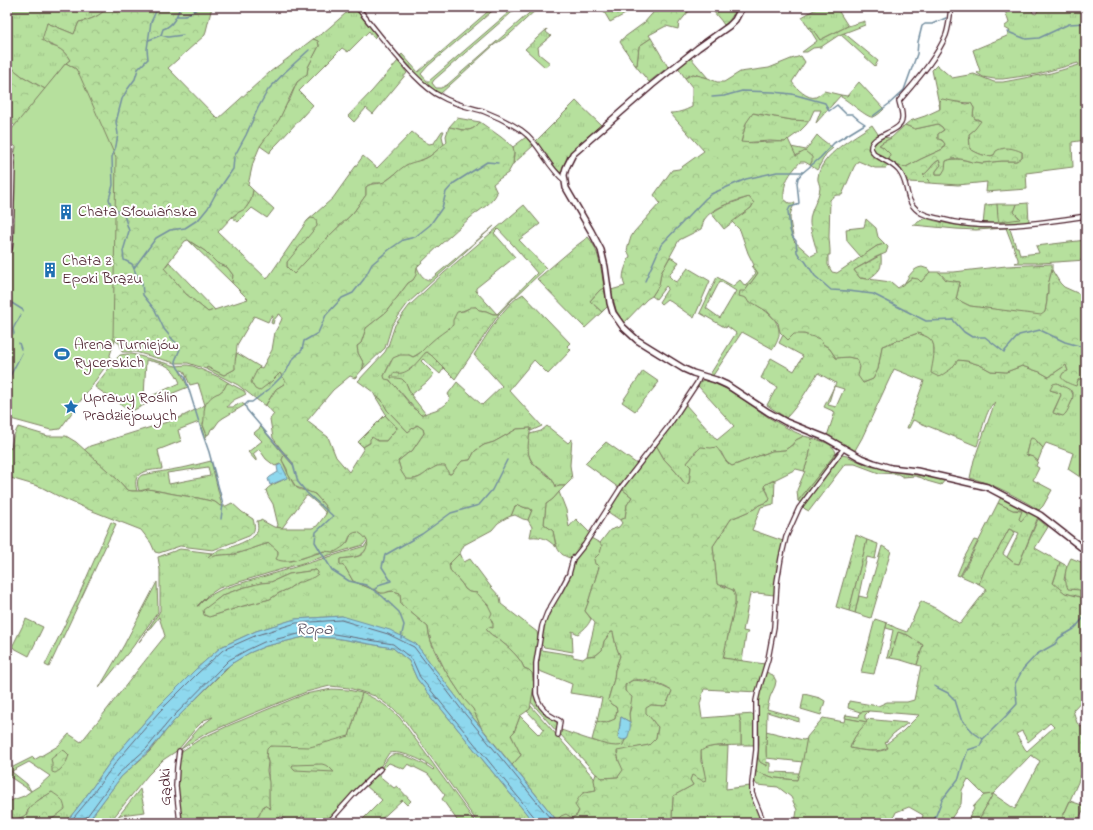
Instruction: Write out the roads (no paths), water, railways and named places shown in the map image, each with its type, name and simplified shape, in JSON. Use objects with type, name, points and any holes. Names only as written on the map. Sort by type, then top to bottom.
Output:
[{"type":"street","points":[[357,7],[398,58],[438,96],[451,102],[485,112],[502,119],[522,131],[534,143],[552,168],[564,181]]},
{"type":"street","points":[[742,7],[735,20],[729,26],[698,48],[652,85],[573,154],[566,168],[564,175],[566,188],[601,250],[613,313],[622,326],[637,340],[684,369],[727,385],[786,422],[826,438],[861,458],[874,463],[891,468],[917,471],[987,487],[1040,515],[1086,551]]},
{"type":"street","points":[[951,7],[947,33],[940,46],[923,72],[899,101],[902,119],[900,125],[875,140],[871,148],[874,154],[888,162],[900,172],[905,182],[910,202],[918,211],[927,216],[956,223],[983,226],[1042,223],[1086,216]]},
{"type":"street","points":[[7,144],[12,152],[13,163],[11,241],[10,249],[7,253]]},
{"type":"street","points":[[558,735],[560,722],[548,714],[541,706],[536,694],[536,663],[542,626],[547,613],[569,574],[573,559],[585,544],[622,486],[668,427],[700,376]]},
{"type":"street","points":[[764,823],[752,793],[756,750],[756,701],[768,658],[774,627],[776,589],[781,558],[786,537],[799,508],[844,448]]},
{"type":"street","name":"Gądki","points":[[179,751],[176,786],[180,823]]},
{"type":"street","points":[[328,823],[380,768]]},
{"type":"water","points":[[281,464],[287,478],[270,485],[268,479],[278,472],[277,466]]},
{"type":"water","name":"Ropa","points":[[342,616],[390,630],[416,644],[464,707],[559,823],[534,823],[417,679],[409,661],[393,648],[335,638],[304,637],[266,646],[249,653],[231,664],[173,722],[150,750],[121,777],[87,823],[63,823],[71,816],[82,802],[113,758],[156,709],[195,670],[221,647],[256,631],[295,619]]},
{"type":"water","points":[[621,717],[630,722],[630,730],[627,739],[623,740],[618,738]]},
{"type":"waterway","points":[[158,7],[151,22],[147,49],[148,59],[138,69],[135,79],[122,99],[116,122],[118,134],[112,157],[113,185],[109,199],[112,208],[124,215],[129,231],[123,251],[124,260],[132,264],[136,274],[142,282],[143,295],[155,310],[164,329],[178,344],[180,349],[175,361],[185,377],[209,452],[223,504],[221,519]]},
{"type":"waterway","points":[[149,40],[161,35],[163,29],[169,26],[174,20],[180,7]]},
{"type":"waterway","points":[[177,16],[185,16],[200,7]]},
{"type":"waterway","points":[[873,116],[904,90],[917,54],[922,26],[925,24],[932,24],[946,18]]},
{"type":"waterway","points":[[1008,32],[1026,39],[1039,38],[1069,24],[1086,23]]},
{"type":"waterway","points":[[161,35],[168,37],[183,35]]},
{"type":"waterway","points":[[134,268],[156,238],[170,230],[185,228],[199,219],[208,208],[233,169],[234,157],[268,90],[309,50]]},
{"type":"waterway","points":[[712,97],[724,96],[742,91],[792,94],[825,103],[829,111],[837,105],[846,114],[852,114],[865,124],[834,143],[820,158],[801,174],[797,183],[799,203],[790,207],[788,211],[790,230],[796,241],[797,252],[815,276],[831,290],[873,294],[926,321],[953,320],[964,332],[972,337],[985,337],[1004,352],[1019,335],[1040,330],[1065,342],[1083,347],[1086,350]]},
{"type":"waterway","points":[[401,638],[404,625],[399,612],[382,596],[366,585],[349,581],[332,570],[315,542],[316,532],[333,516],[307,493],[298,482],[293,464],[247,410],[245,405],[248,402],[252,402],[268,390],[286,372],[292,360],[302,350],[304,341],[318,333],[326,315],[342,298],[353,293],[364,279],[372,264],[403,240],[415,237],[430,225],[442,208],[446,192],[454,183],[487,162],[498,163]]},
{"type":"waterway","points":[[645,281],[661,245],[711,194],[746,179],[777,172],[803,172]]},
{"type":"waterway","points":[[7,300],[23,311]]},
{"type":"waterway","points":[[17,322],[21,315]]},
{"type":"waterway","points":[[14,334],[13,329],[16,323]]},
{"type":"waterway","points":[[19,343],[21,349]]},
{"type":"waterway","points":[[7,382],[22,353]]},
{"type":"waterway","points":[[374,590],[381,584],[391,581],[382,567],[385,555],[422,534],[451,513],[479,505],[492,490],[507,460]]},
{"type":"waterway","points":[[933,823],[942,800],[959,778],[968,750],[980,746],[983,739],[1017,704],[1015,684],[1023,669],[1037,654],[1055,644],[1059,638],[1074,629],[1086,615]]},
{"type":"waterway","points":[[934,686],[948,693],[955,700],[961,719],[974,733],[983,739]]},
{"type":"place","name":"Chata Słowiańska","points":[[66,212]]},
{"type":"place","name":"Chata z Epoki Brązu","points":[[50,270]]},
{"type":"place","name":"Arena Turniejów Rycerskich","points":[[62,354]]},
{"type":"place","name":"Uprawy Roślin Pradziejowych","points":[[71,407]]}]
